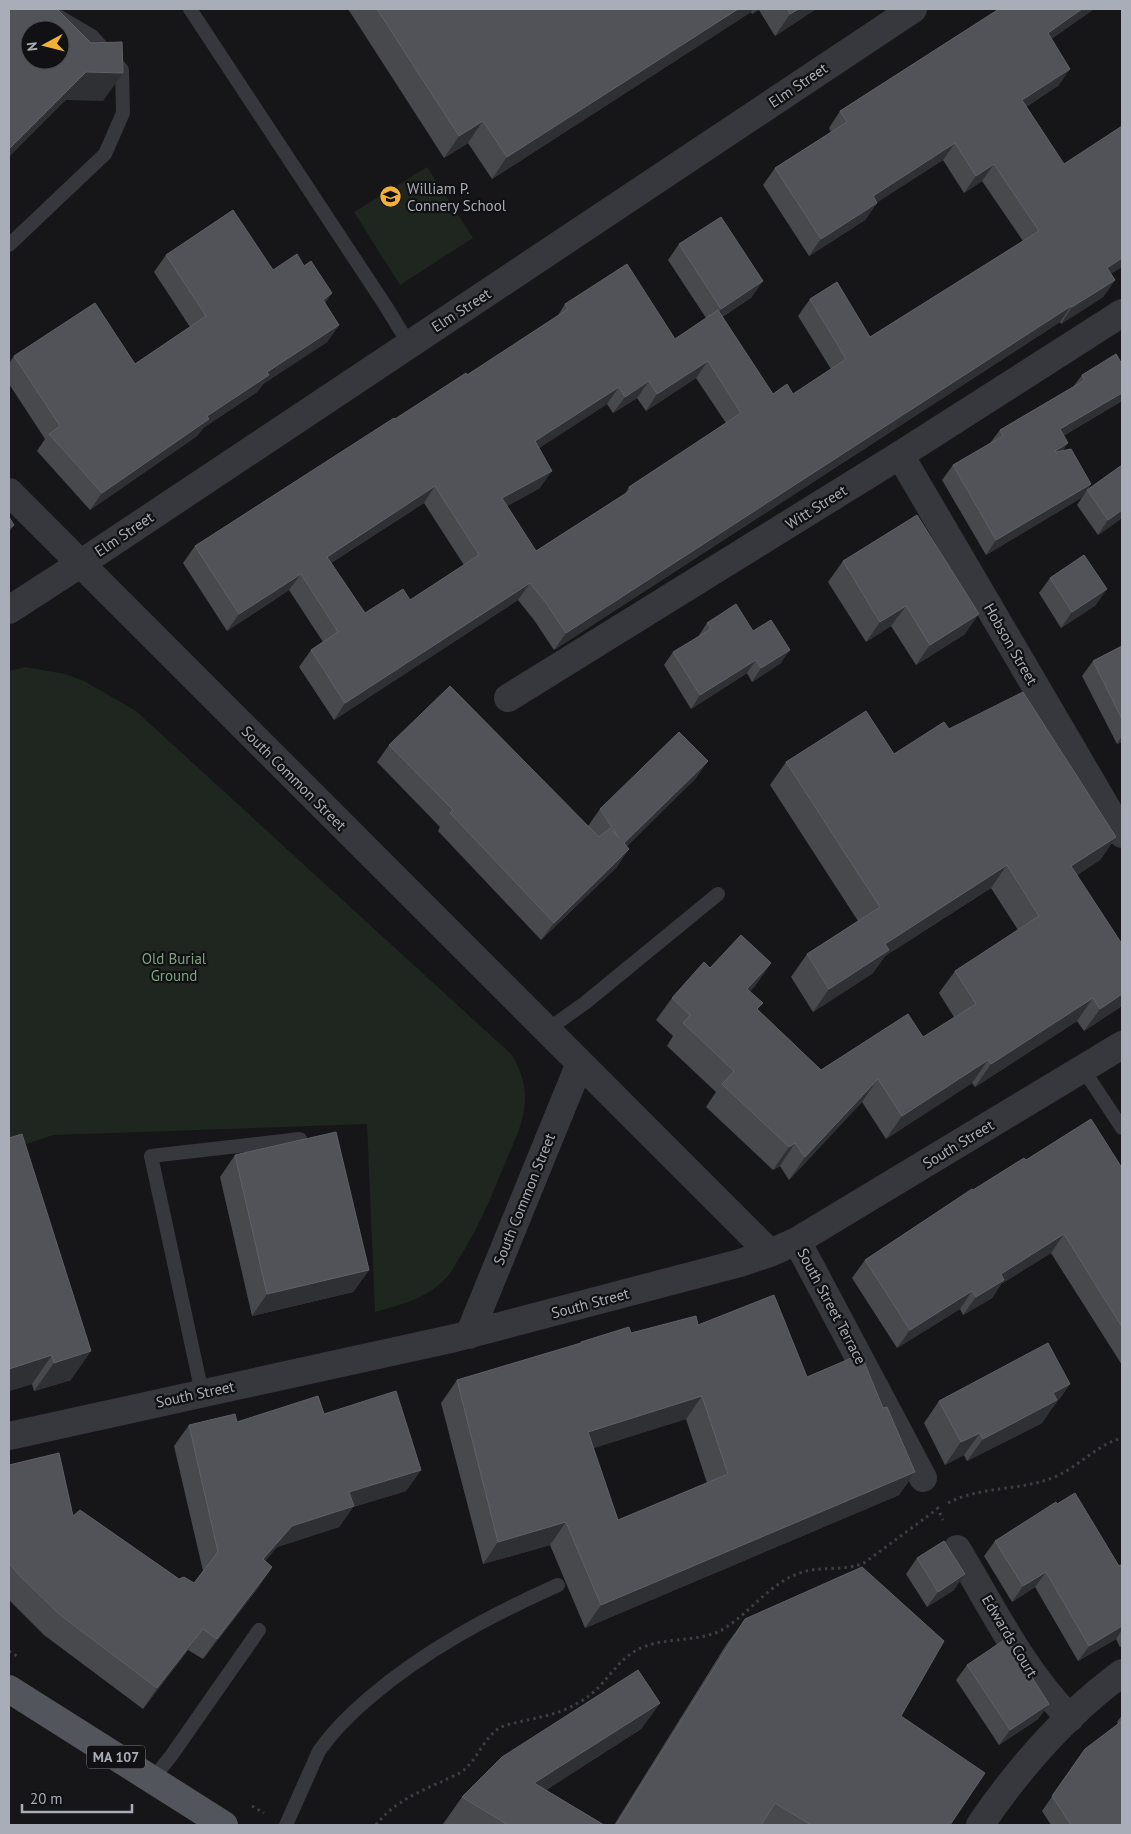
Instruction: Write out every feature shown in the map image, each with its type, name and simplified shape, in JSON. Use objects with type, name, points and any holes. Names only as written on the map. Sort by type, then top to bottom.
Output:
[{"type":"main road","name":"MA 107","points":[[9,1690],[224,1825]]},
{"type":"street","name":"Elm Street","points":[[9,610],[913,9]]},
{"type":"street","name":"Witt Street","points":[[508,698],[900,455],[1122,313]]},
{"type":"street","name":"Hobson Street","points":[[900,455],[1122,834]]},
{"type":"street","name":"South Common Street","points":[[9,492],[770,1253]]},
{"type":"street","name":"South Street","points":[[9,1436],[468,1335],[740,1263],[770,1253],[797,1241],[1122,1045]]},
{"type":"street","name":"South Common Street","points":[[468,1335],[580,1062]]},
{"type":"street","name":"South Street Terrace","points":[[797,1241],[923,1478]]},
{"type":"street","name":"Edwards Court","points":[[958,1549],[1030,1671],[1054,1702],[1070,1718]]},
{"type":"street","points":[[980,1825],[1016,1776],[1070,1718],[1122,1673]]},
{"type":"lane","points":[[9,245],[105,154],[123,113],[122,70],[92,36],[46,9]]},
{"type":"lane","points":[[190,9],[380,296],[409,344]]},
{"type":"lane","points":[[547,1030],[585,1003],[718,894]]},
{"type":"lane","points":[[1083,1069],[1122,1128]]},
{"type":"lane","points":[[202,1392],[151,1156],[300,1139]]},
{"type":"lane","points":[[286,1825],[319,1751],[347,1717],[381,1688],[424,1656],[479,1624],[558,1585]]},
{"type":"lane","points":[[152,1780],[171,1756],[259,1630]]},
{"type":"path","points":[[376,1825],[398,1803],[463,1771],[488,1739],[501,1728],[560,1713],[584,1700],[600,1686],[618,1664],[634,1651],[668,1640],[713,1634],[725,1628],[788,1578],[807,1571],[850,1567],[860,1564],[869,1560],[953,1500],[972,1494],[1038,1483],[1051,1479],[1068,1470],[1095,1450],[1122,1438]]},
{"type":"path","points":[[923,1478],[958,1549]]},
{"type":"green space","points":[[427,167],[473,238],[400,285],[354,212]]},
{"type":"green space","name":"Old Burial Ground","points":[[25,667],[65,674],[84,681],[136,711],[511,1054],[520,1071],[524,1088],[525,1101],[520,1126],[473,1234],[449,1275],[437,1287],[420,1297],[375,1312],[367,1124],[53,1135],[9,1150],[9,671]]},
{"type":"building","points":[[9,9],[57,9],[68,20],[20,20],[20,70],[70,70],[70,22],[91,43],[122,42],[123,73],[86,72],[9,149]]},
{"type":"building","points":[[377,9],[738,9],[507,157],[483,121],[459,136]]},
{"type":"building","points":[[787,9],[799,9],[790,14]]},
{"type":"building","points":[[999,9],[1082,9],[1048,33],[1070,69],[1022,100],[1064,164],[1122,126],[1122,258],[1107,268],[1115,280],[1071,306],[566,633],[530,583],[345,703],[311,650],[338,632],[301,574],[239,614],[195,546],[394,418],[466,373],[467,375],[568,309],[565,304],[627,264],[675,339],[718,310],[773,394],[787,384],[793,394],[846,359],[810,299],[837,282],[870,337],[1039,231],[994,164],[976,176],[955,143],[873,196],[877,203],[821,239],[775,168],[847,122],[840,111]],"holes":[[[708,361],[741,413],[629,487],[631,490],[536,551],[502,498],[552,471],[535,441],[619,387],[625,397],[649,381],[657,394]],[[435,486],[479,555],[410,600],[403,589],[365,613],[327,557]]]},
{"type":"building","points":[[233,210],[273,270],[297,254],[304,266],[311,261],[332,293],[323,300],[339,325],[267,372],[269,375],[207,416],[209,419],[102,493],[49,434],[60,426],[14,356],[95,303],[135,364],[206,316],[166,255]]},
{"type":"building","points":[[721,217],[763,281],[721,309],[679,244]]},
{"type":"building","points":[[1116,354],[1122,364],[1122,393],[1060,429],[1068,443],[1055,451],[1071,449],[1091,484],[996,540],[953,465],[1003,436],[1000,430],[1085,380],[1082,375]]},
{"type":"building","points":[[1122,465],[1122,510],[1108,520],[1087,490]]},
{"type":"building","points":[[917,515],[979,614],[930,645],[906,606],[880,622],[843,561]]},
{"type":"building","points":[[9,517],[14,525],[9,529]]},
{"type":"building","points":[[1084,555],[1107,589],[1072,612],[1050,578]]},
{"type":"building","points":[[736,604],[753,631],[771,620],[790,650],[761,668],[756,660],[700,695],[673,652],[711,629],[707,623]]},
{"type":"building","points":[[1122,646],[1122,719],[1093,661]]},
{"type":"building","points":[[450,686],[599,837],[610,828],[619,838],[600,809],[679,732],[708,761],[624,843],[629,849],[554,923],[450,813],[453,810],[389,745]]},
{"type":"building","points":[[1023,692],[1116,837],[1071,866],[1122,944],[1122,994],[1100,1009],[1093,998],[991,1064],[988,1060],[902,1116],[878,1079],[805,1157],[795,1143],[789,1147],[722,1084],[734,1071],[683,1023],[690,1015],[672,998],[704,962],[710,968],[741,935],[771,963],[747,989],[763,1003],[757,1009],[821,1070],[908,1014],[923,1037],[976,1004],[955,971],[1039,916],[1007,865],[885,944],[889,950],[829,989],[807,954],[880,907],[786,762],[866,711],[894,754],[944,722],[949,729]]},
{"type":"building","points":[[1091,1119],[1122,1168],[1122,1327],[1064,1234],[1001,1274],[1004,1280],[976,1297],[972,1291],[910,1330],[865,1260],[972,1189],[1024,1158],[1026,1160]]},
{"type":"building","points":[[336,1132],[369,1270],[267,1294],[235,1155]]},
{"type":"building","points":[[22,1134],[91,1351],[54,1363],[52,1355],[9,1369],[9,1138]]},
{"type":"building","points":[[774,1295],[807,1377],[861,1354],[883,1408],[887,1407],[915,1472],[601,1605],[566,1522],[498,1542],[457,1380],[629,1327],[631,1333],[696,1316],[698,1325]],"holes":[[[702,1396],[728,1474],[618,1520],[588,1432]]]},
{"type":"building","points":[[1048,1343],[1070,1384],[1053,1393],[1057,1400],[983,1439],[980,1433],[961,1442],[939,1401]]},
{"type":"building","points":[[396,1391],[421,1470],[349,1492],[354,1506],[292,1526],[263,1559],[272,1567],[217,1639],[203,1629],[157,1688],[59,1614],[9,1563],[9,1465],[59,1453],[73,1516],[80,1510],[179,1579],[184,1577],[194,1583],[218,1552],[189,1425],[235,1414],[237,1422],[318,1396],[324,1414]]},
{"type":"building","points":[[1075,1493],[1119,1566],[1122,1564],[1122,1626],[1089,1646],[1046,1572],[1023,1586],[995,1541],[1056,1502],[1057,1504]]},
{"type":"building","points":[[944,1541],[965,1574],[938,1592],[917,1558]]},
{"type":"building","points":[[862,1567],[944,1641],[901,1716],[985,1773],[950,1825],[811,1825],[775,1803],[761,1825],[616,1825],[745,1619]]},
{"type":"building","points":[[1007,1638],[1049,1704],[1010,1730],[967,1665]]},
{"type":"building","points":[[638,1670],[660,1703],[534,1783],[604,1825],[508,1825],[462,1797],[502,1757]]},
{"type":"building","points":[[1122,1721],[1122,1825],[1071,1825],[1052,1796],[1085,1749]]},
{"type":"place","name":"William P. Connery School","points":[[391,197]]}]
